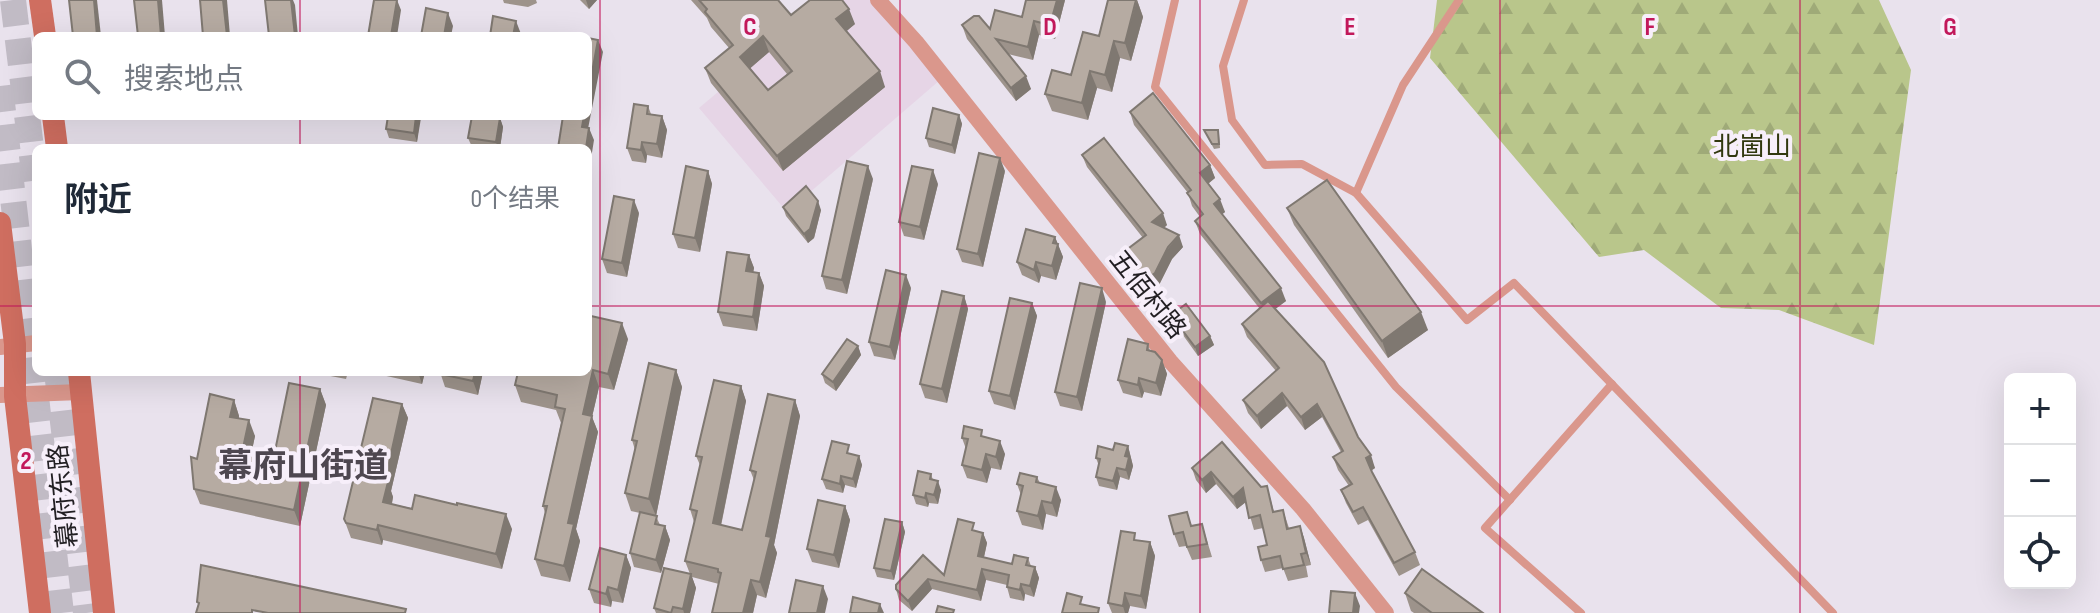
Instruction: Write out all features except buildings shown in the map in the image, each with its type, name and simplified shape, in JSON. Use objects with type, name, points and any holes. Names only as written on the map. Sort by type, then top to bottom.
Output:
[{"type":"main road","points":[[40,0],[44,32]]},
{"type":"main road","points":[[54,120],[56,144]]},
{"type":"main road","name":"幕府东路","points":[[0,223],[17,345],[7,396],[40,613]]},
{"type":"main road","name":"幕府东路","points":[[80,382],[104,613]]},
{"type":"street","name":"五佰村路","points":[[878,0],[916,42],[1170,361],[1303,509],[1386,613]]},
{"type":"street","points":[[7,396],[80,382]]},
{"type":"lane","points":[[1175,0],[1155,87],[1396,387],[1510,500]]},
{"type":"lane","points":[[1244,0],[1223,66],[1232,120],[1265,165],[1302,164],[1356,193],[1467,320],[1514,283],[1833,613]]},
{"type":"lane","points":[[1356,193],[1403,85],[1459,0]]},
{"type":"lane","points":[[1581,613],[1485,528],[1612,384]]},
{"type":"shaded area","points":[[827,0],[874,0],[940,80],[787,212],[699,108]]},
{"type":"green space","name":"北崮山","points":[[1437,0],[1879,0],[1911,70],[1874,345],[1779,310],[1721,308],[1644,250],[1599,257],[1430,58]]},
{"type":"tunnel","points":[[13,0],[32,156]]},
{"type":"tunnel","points":[[0,86],[32,362]]},
{"type":"tunnel","points":[[34,376],[61,613]]},
{"type":"tunnel","points":[[57,376],[86,613]]},
{"type":"district","name":"幕府山街道","points":[[303,466]]}]
